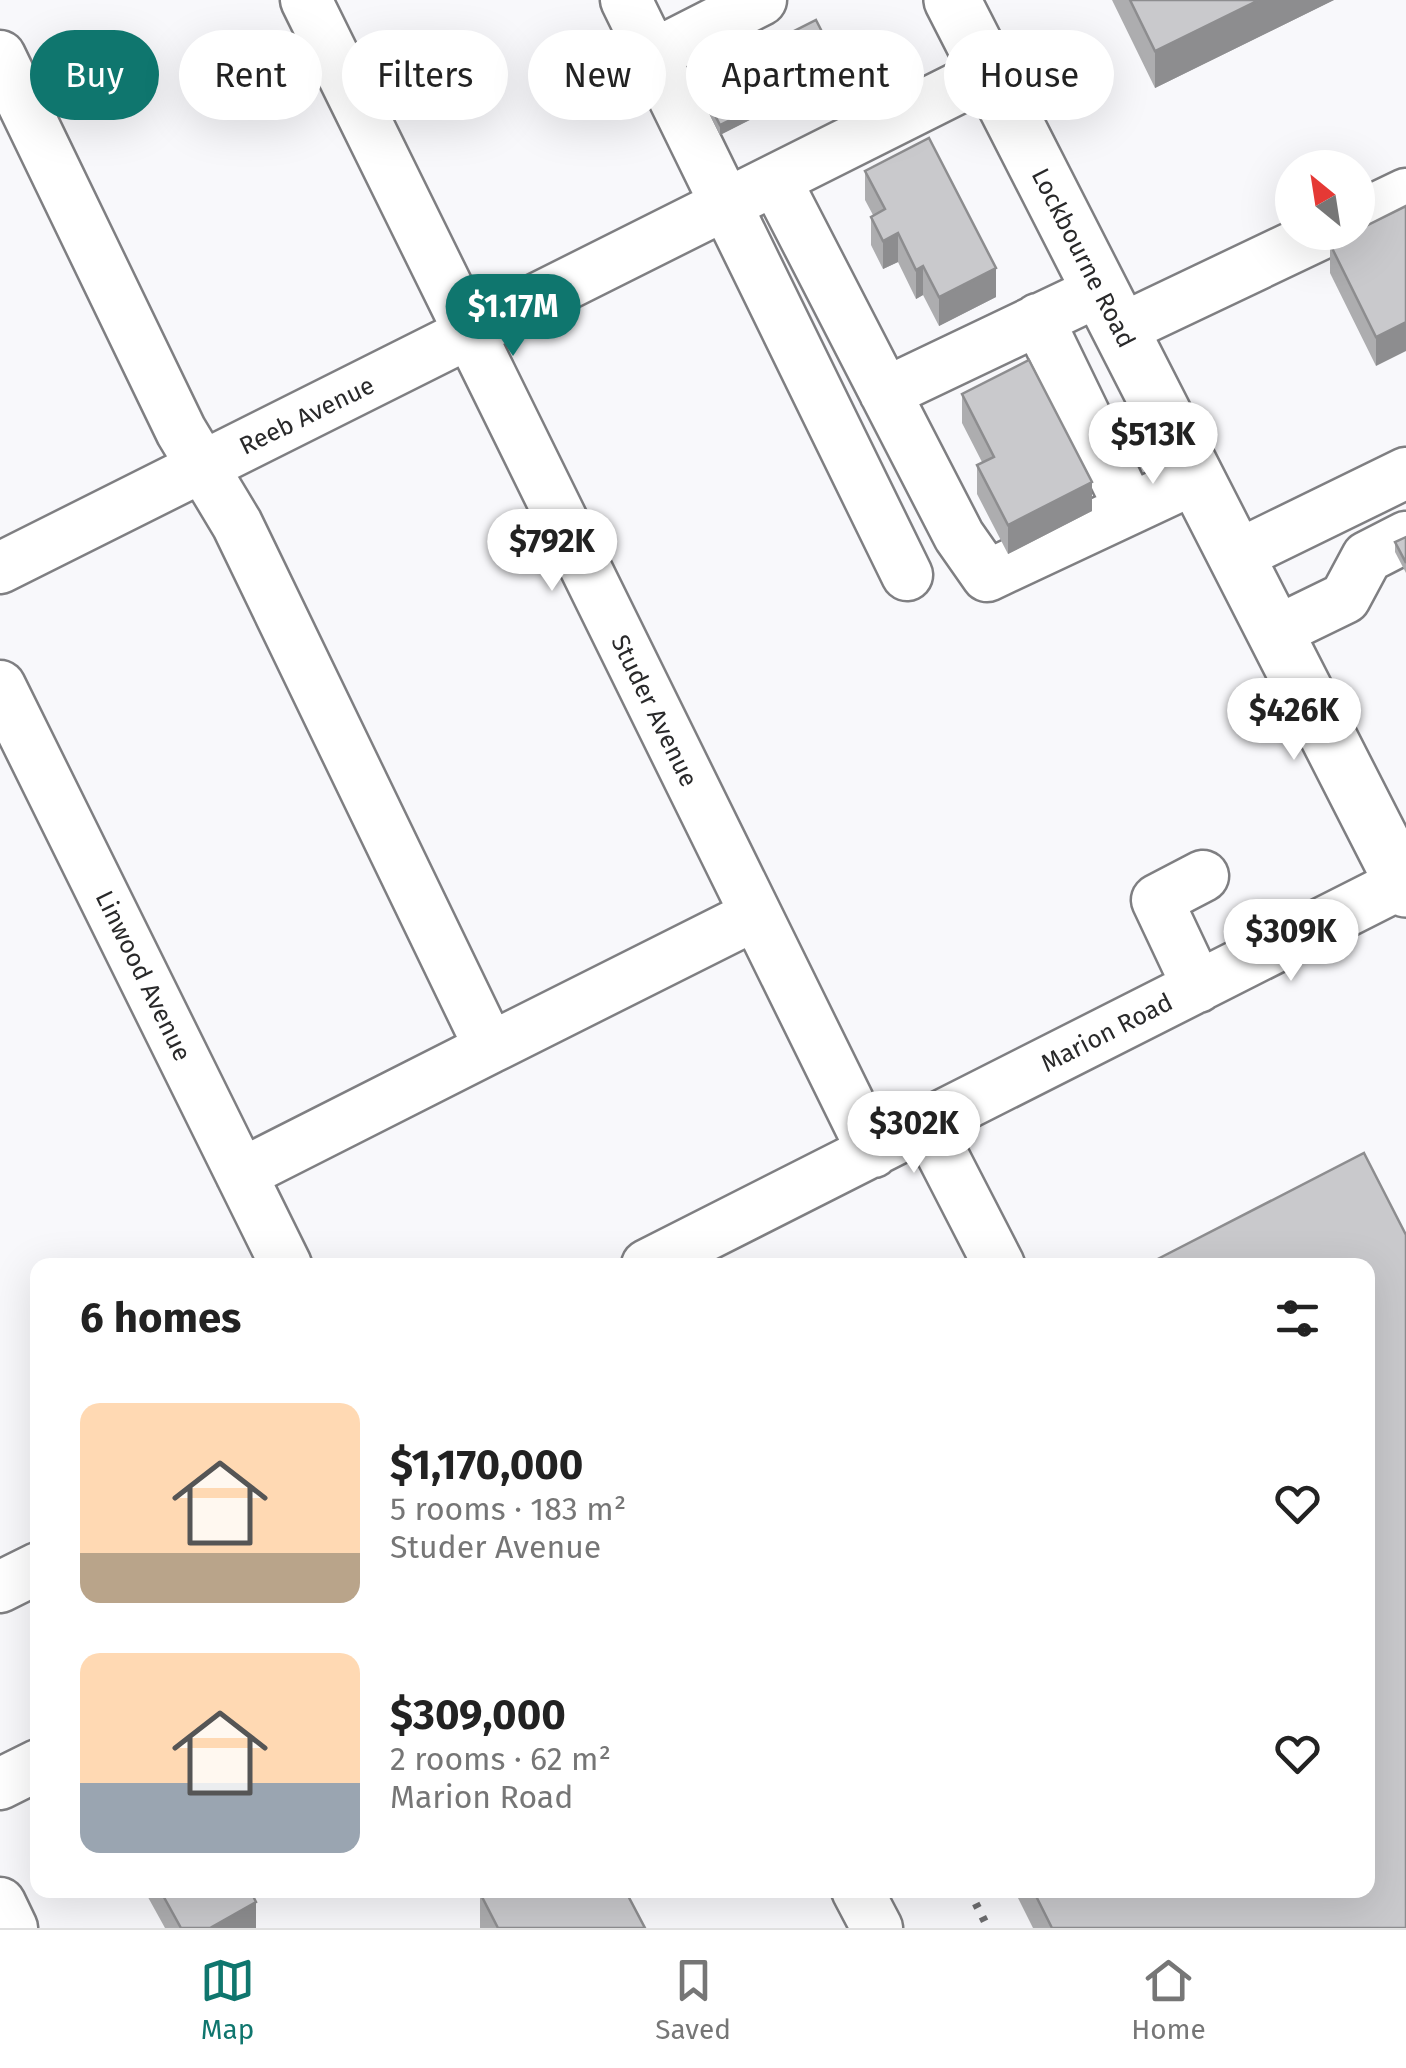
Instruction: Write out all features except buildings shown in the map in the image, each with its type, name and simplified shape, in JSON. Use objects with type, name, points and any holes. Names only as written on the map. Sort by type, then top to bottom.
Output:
[{"type":"main road","name":"Lockbourne Road","points":[[952,0],[967,30]]},
{"type":"main road","name":"Lockbourne Road","points":[[1012,120],[1405,884]]},
{"type":"street","name":"Studer Avenue","points":[[306,0],[873,1152]]},
{"type":"street","points":[[626,0],[640,30]]},
{"type":"street","points":[[666,48],[761,0]]},
{"type":"street","points":[[0,56],[202,468],[236,524],[490,1048]]},
{"type":"street","points":[[666,83],[906,574]]},
{"type":"street","name":"Reeb Avenue","points":[[0,568],[944,95]]},
{"type":"street","points":[[776,181],[959,536],[987,576],[1196,478]]},
{"type":"street","points":[[1375,209],[1406,194]]},
{"type":"street","points":[[885,392],[1038,319],[1109,310],[1275,250]]},
{"type":"street","points":[[1038,319],[1130,509]]},
{"type":"street","points":[[1236,556],[1406,473]]},
{"type":"street","points":[[1275,632],[1345,598],[1368,557],[1406,537]]},
{"type":"street","name":"Linwood Avenue","points":[[0,686],[283,1258]]},
{"type":"street","points":[[1198,987],[1137,910],[1203,876]]},
{"type":"street","name":"Marion Road","points":[[661,1258],[1405,884]]},
{"type":"street","points":[[241,1174],[755,915]]},
{"type":"street","points":[[927,1125],[995,1258]]},
{"type":"street","points":[[0,1587],[30,1572]]},
{"type":"street","points":[[0,1784],[30,1769]]},
{"type":"street","points":[[861,1898],[878,1928]]},
{"type":"street","points":[[0,1903],[12,1928]]},
{"type":"railway","points":[[973,1898],[988,1928]]}]
